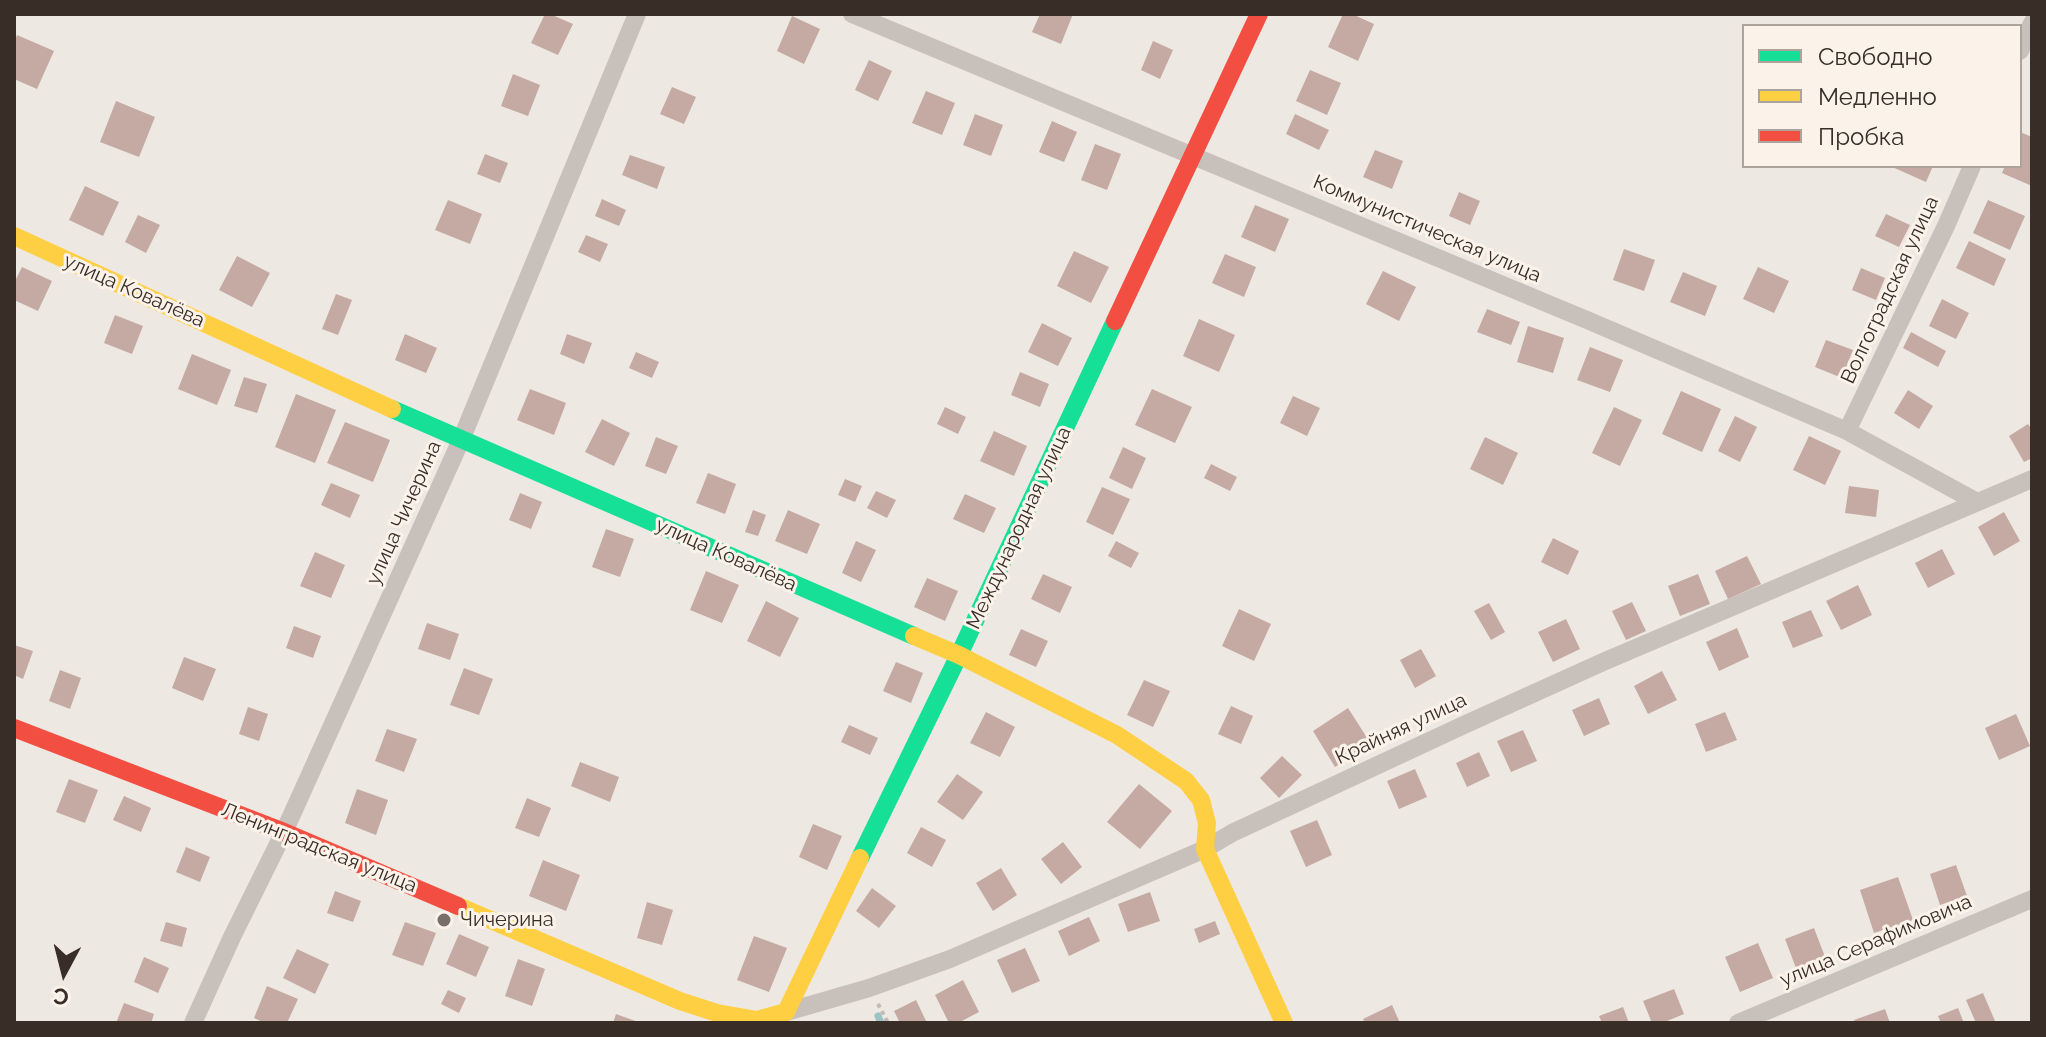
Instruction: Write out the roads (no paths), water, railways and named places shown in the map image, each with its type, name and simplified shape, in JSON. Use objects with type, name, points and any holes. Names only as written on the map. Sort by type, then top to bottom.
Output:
[{"type":"street","name":"улица Чичерина","points":[[193,1023],[284,832],[461,440],[637,14]]},
{"type":"street","name":"Коммунистическая улица","points":[[852,14],[1847,431],[1977,502]]},
{"type":"street","name":"Международная улица","points":[[786,1012],[959,655],[1259,14]]},
{"type":"street","points":[[2022,46],[2032,23]]},
{"type":"street","name":"Волгоградская улица","points":[[1847,431],[1971,168]]},
{"type":"street","name":"улица Ковалёва","points":[[14,236],[461,440],[959,655],[1117,735],[1186,781],[1201,800],[1207,823],[1205,849],[1284,1023]]},
{"type":"street","name":"Крайняя улица","points":[[786,1012],[869,988],[950,959],[1205,849],[1232,833],[1603,662],[2032,479]]},
{"type":"street","name":"Ленинградская улица","points":[[14,728],[284,832],[680,1001],[754,1021]]},
{"type":"street","name":"улица Серафимовича","points":[[1738,1023],[2032,899]]},
{"type":"street","points":[[754,1021],[786,1012]]},
{"type":"waterway","points":[[878,1016],[881,1023]]},
{"type":"place","name":"Чичерина","points":[[444,920]]}]
